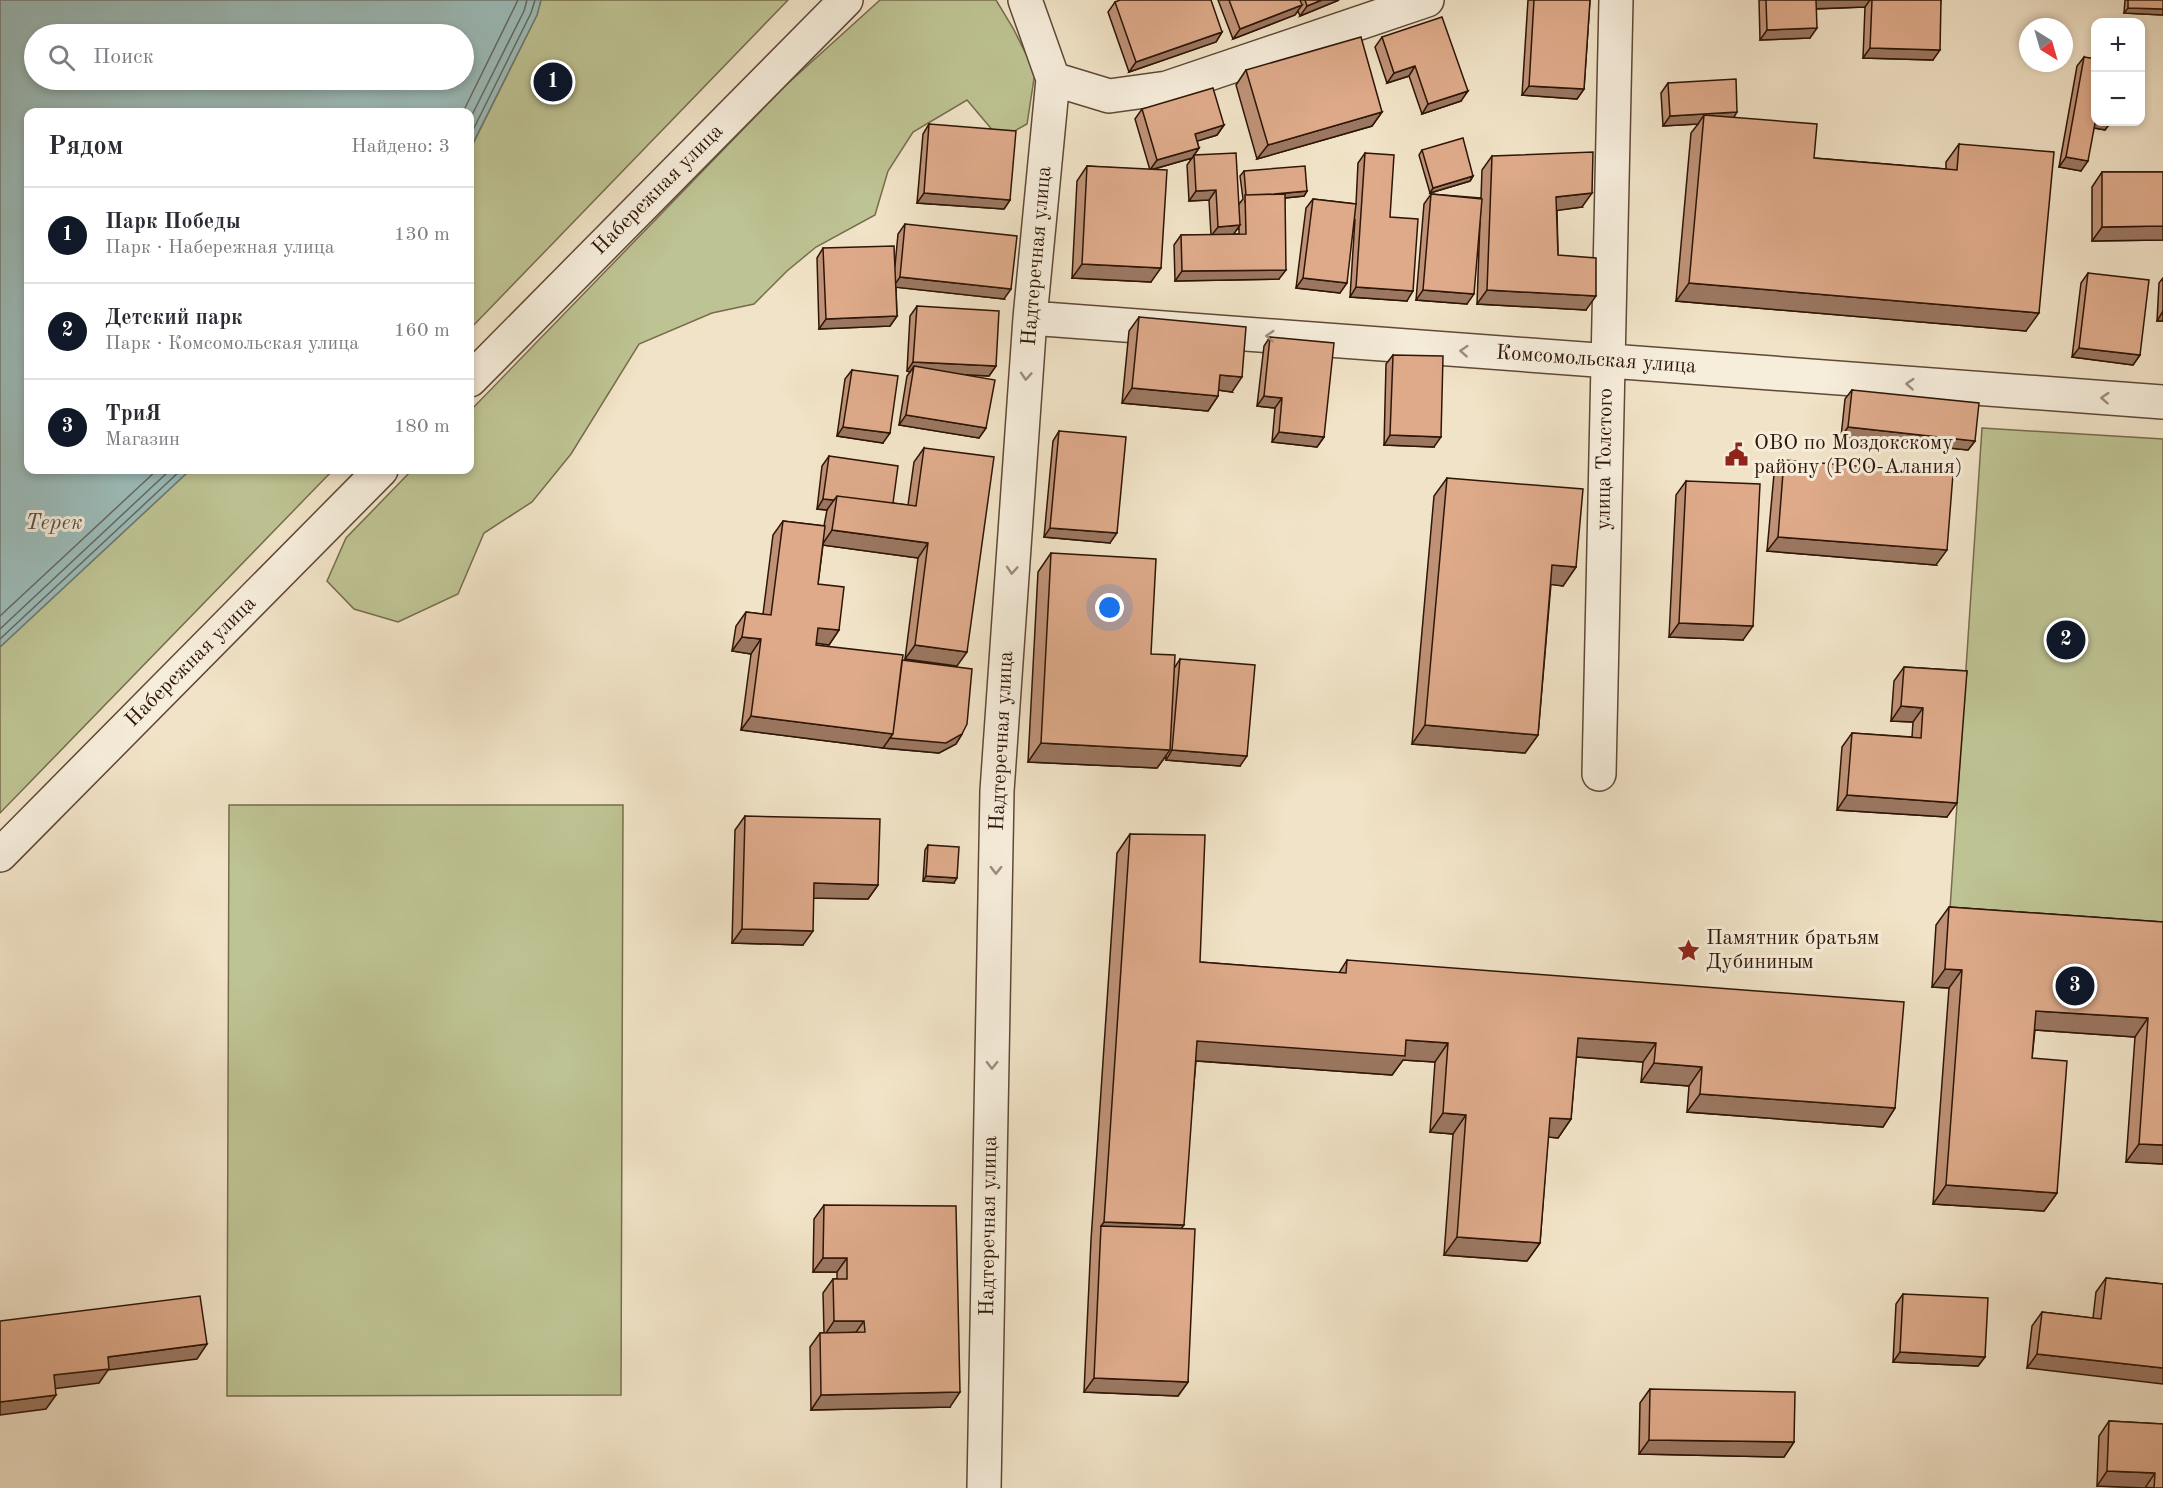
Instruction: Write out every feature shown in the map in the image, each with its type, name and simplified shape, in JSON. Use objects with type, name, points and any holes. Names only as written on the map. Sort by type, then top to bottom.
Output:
[{"type":"street","name":"Набережная улица","points":[[474,376],[846,0]]},
{"type":"street","name":"Надтеречная улица","points":[[984,1488],[997,791],[1030,318],[1053,79],[1026,0]]},
{"type":"street","points":[[1053,79],[1109,96],[1167,88],[1427,0]]},
{"type":"street","name":"улица Толстого","points":[[1599,774],[1616,0]]},
{"type":"street","name":"Комсомольская улица","points":[[1030,318],[2163,402]]},
{"type":"street","name":"Набережная улица","points":[[0,855],[377,474]]},
{"type":"green space","points":[[541,0],[788,0],[474,325],[474,142],[537,15]]},
{"type":"green space","points":[[880,0],[996,0],[1035,72],[1027,124],[1000,139],[967,100],[913,132],[888,171],[875,215],[816,247],[787,271],[754,304],[712,313],[639,344],[571,454],[532,502],[484,533],[458,594],[398,622],[354,609],[327,581],[346,538],[408,474],[474,474],[474,407],[785,86]]},
{"type":"green space","points":[[1982,428],[2163,439],[2163,923],[1950,909]]},
{"type":"green space","points":[[186,474],[329,474],[0,813],[0,647]]},
{"type":"green space","points":[[229,805],[623,805],[621,1395],[227,1396]]},
{"type":"water","name":"Терек","points":[[0,0],[541,0],[537,15],[474,141],[474,108],[24,108],[24,474],[186,474],[0,647]]},
{"type":"building","points":[[1120,0],[1211,0],[1222,32],[1136,62],[1115,2]]},
{"type":"building","points":[[1229,0],[1300,0],[1302,5],[1240,29]]},
{"type":"building","points":[[1305,0],[1322,0],[1307,6]]},
{"type":"building","points":[[1534,0],[1590,0],[1584,89],[1529,86]]},
{"type":"building","points":[[1766,0],[1816,0],[1817,28],[1767,30]]},
{"type":"building","points":[[1872,0],[1941,0],[1940,50],[1870,48]]},
{"type":"building","points":[[2128,0],[2163,0],[2163,9],[2128,8]]},
{"type":"building","points":[[1442,17],[1468,91],[1428,104],[1415,66],[1394,73],[1382,37]]},
{"type":"building","points":[[1361,37],[1382,112],[1268,145],[1246,70]]},
{"type":"building","points":[[2084,57],[2091,58],[2091,126],[2095,126],[2088,161],[2066,157]]},
{"type":"building","points":[[1736,79],[1737,112],[1670,116],[1668,83]]},
{"type":"building","points":[[1213,88],[1224,125],[1195,134],[1199,148],[1157,160],[1142,109]]},
{"type":"building","points":[[1704,115],[1817,124],[1814,158],[1957,170],[1959,144],[2054,152],[2039,313],[1689,283]]},
{"type":"building","points":[[929,124],[1016,131],[1010,200],[924,193]]},
{"type":"building","points":[[1463,138],[1473,176],[1433,188],[1422,150]]},
{"type":"building","points":[[1593,152],[1592,193],[1556,197],[1558,255],[1596,258],[1596,296],[1487,290],[1492,156]]},
{"type":"building","points":[[1236,153],[1240,225],[1218,227],[1216,190],[1196,191],[1194,155]]},
{"type":"building","points":[[1365,153],[1394,155],[1390,217],[1418,219],[1413,291],[1356,287]]},
{"type":"building","points":[[1087,166],[1167,170],[1161,268],[1082,264]]},
{"type":"building","points":[[1305,166],[1307,191],[1246,195],[1244,171]]},
{"type":"building","points":[[2102,172],[2163,172],[2163,226],[2102,227]]},
{"type":"building","points":[[1285,194],[1286,270],[1182,271],[1181,235],[1246,234],[1245,195]]},
{"type":"building","points":[[1431,194],[1482,199],[1474,294],[1423,290]]},
{"type":"building","points":[[1313,199],[1356,204],[1347,283],[1303,278]]},
{"type":"building","points":[[905,224],[1017,236],[1011,289],[900,277]]},
{"type":"building","points":[[894,246],[897,316],[826,319],[823,248]]},
{"type":"building","points":[[2088,273],[2149,280],[2140,355],[2079,348]]},
{"type":"building","points":[[917,306],[999,311],[996,366],[913,362]]},
{"type":"building","points":[[1139,317],[1246,327],[1242,377],[1220,375],[1218,396],[1132,388]]},
{"type":"building","points":[[1270,337],[1334,343],[1324,437],[1279,432],[1282,398],[1264,396]]},
{"type":"building","points":[[1393,355],[1443,356],[1441,437],[1390,435]]},
{"type":"building","points":[[914,366],[995,380],[986,428],[906,415]]},
{"type":"building","points":[[852,370],[898,376],[890,433],[843,427]]},
{"type":"building","points":[[1852,390],[1979,403],[1975,441],[1848,427]]},
{"type":"building","points":[[1059,431],[1126,437],[1117,533],[1050,528]]},
{"type":"building","points":[[924,448],[994,457],[967,652],[915,645],[928,543],[832,530],[837,496],[916,506]]},
{"type":"building","points":[[829,456],[898,466],[893,503],[837,496],[834,500],[823,499]]},
{"type":"building","points":[[1784,460],[1953,474],[1947,550],[1778,537]]},
{"type":"building","points":[[1447,478],[1583,489],[1576,567],[1552,565],[1538,735],[1425,725]]},
{"type":"building","points":[[1686,481],[1760,484],[1753,626],[1679,623]]},
{"type":"building","points":[[783,521],[825,526],[818,584],[844,587],[839,630],[818,628],[816,645],[903,655],[893,734],[751,716],[761,639],[742,637],[746,612],[771,615]]},
{"type":"building","points":[[1051,553],[1156,559],[1151,654],[1175,655],[1170,750],[1041,743]]},
{"type":"building","points":[[1180,659],[1255,665],[1247,756],[1172,750]]},
{"type":"building","points":[[902,660],[972,669],[967,724],[962,734],[946,743],[890,738],[893,734]]},
{"type":"building","points":[[1904,667],[1967,671],[1957,803],[1847,795],[1852,733],[1921,738],[1923,708],[1901,706]]},
{"type":"building","points":[[745,816],[880,819],[878,885],[814,883],[813,931],[742,929]]},
{"type":"building","points":[[1130,834],[1205,835],[1200,962],[1346,973],[1347,960],[1904,1002],[1895,1108],[1700,1094],[1702,1067],[1654,1063],[1656,1043],[1578,1038],[1571,1119],[1550,1118],[1540,1243],[1457,1237],[1466,1115],[1443,1113],[1448,1043],[1406,1040],[1405,1056],[1197,1041],[1184,1225],[1104,1222]]},
{"type":"building","points":[[928,845],[959,847],[957,878],[926,876]]},
{"type":"building","points":[[1949,907],[2163,922],[2163,1145],[2139,1144],[2148,1018],[2036,1011],[2032,1058],[2067,1061],[2057,1193],[1946,1185],[1962,970],[1945,969]]},
{"type":"building","points":[[824,1205],[956,1206],[960,1392],[821,1395],[820,1333],[865,1332],[864,1321],[834,1321],[833,1279],[847,1279],[847,1258],[823,1258]]},
{"type":"building","points":[[1101,1226],[1195,1229],[1188,1382],[1094,1378]]},
{"type":"building","points":[[2106,1278],[2163,1284],[2163,1368],[2037,1354],[2042,1312],[2101,1319]]},
{"type":"building","points":[[1903,1294],[1988,1298],[1985,1357],[1900,1352]]},
{"type":"building","points":[[200,1296],[207,1344],[108,1357],[109,1369],[54,1375],[56,1395],[0,1402],[0,1321]]},
{"type":"building","points":[[1650,1389],[1795,1392],[1794,1442],[1649,1440]]},
{"type":"building","points":[[2109,1421],[2163,1424],[2163,1488],[2154,1488],[2155,1473],[2107,1471]]},
{"type":"place","name":"Парк Победы","points":[[553,82]]},
{"type":"place","name":"ОВО по Моздокскому району (РСО-Алания)","points":[[1736,455]]},
{"type":"place","name":"Детский парк","points":[[2066,640]]},
{"type":"place","name":"Памятник братьям Дубининым","points":[[1688,950]]},
{"type":"place","name":"ТриЯ","points":[[2075,986]]}]
